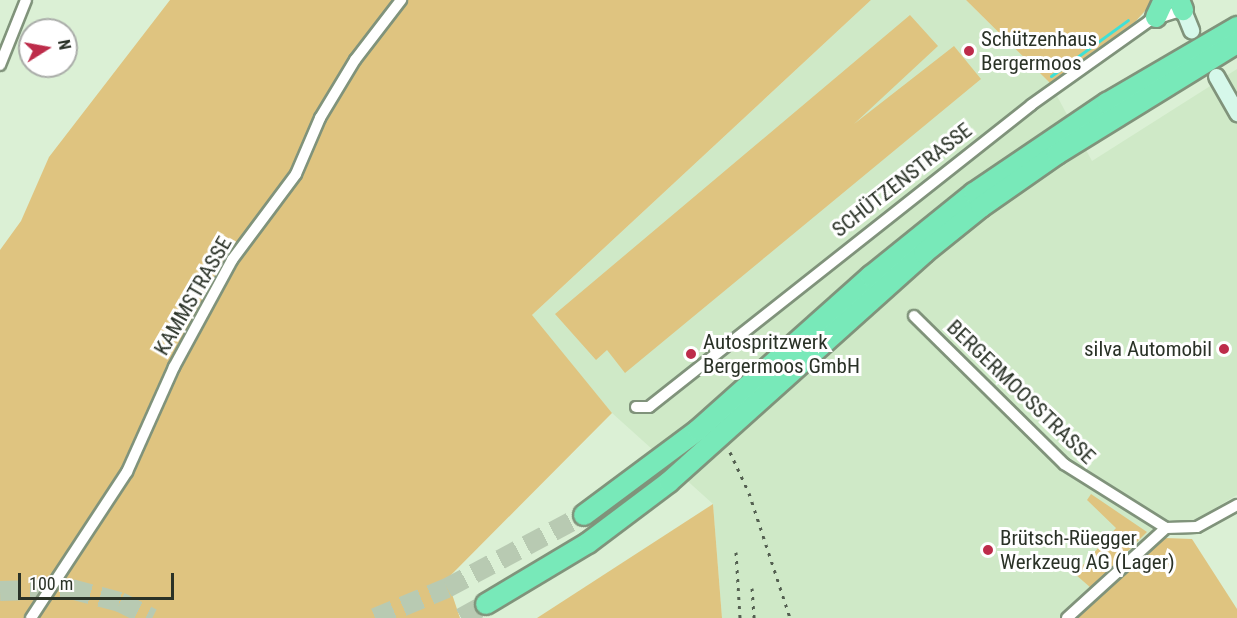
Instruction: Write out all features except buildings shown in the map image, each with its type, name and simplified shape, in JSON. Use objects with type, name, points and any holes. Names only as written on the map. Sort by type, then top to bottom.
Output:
[{"type":"highway","points":[[584,515],[698,430],[871,276],[967,199],[1048,141],[1237,27]]},
{"type":"highway","points":[[486,604],[588,543],[669,482],[924,253],[981,207],[1057,153],[1237,43]]},
{"type":"main road","name":"SCHÜTZENSTRASSE","points":[[1182,3],[1191,30]]},
{"type":"main road","points":[[1216,76],[1237,113]]},
{"type":"street","points":[[0,65],[26,0]]},
{"type":"street","name":"KAMMSTRASSE","points":[[31,618],[127,472],[174,367],[232,260],[296,174],[320,118],[355,60],[401,0]]},
{"type":"street","name":"SCHÜTZENSTRASSE","points":[[636,407],[649,407],[1026,109],[1160,8],[1182,3]]},
{"type":"street","name":"BERGERMOOSSTRASSE","points":[[914,316],[1064,464],[1166,528]]},
{"type":"street","points":[[1067,618],[1166,528],[1197,527],[1237,505]]},
{"type":"shaded area","points":[[170,0],[871,0],[532,315],[612,413],[447,579],[460,618],[0,618],[0,250],[21,221],[49,157]]},
{"type":"shaded area","points":[[871,0],[966,0],[1050,83],[1092,161],[1237,69],[1237,495],[1165,538],[1078,618],[722,618],[713,504],[612,413],[531,316]]},
{"type":"shaded area","points":[[966,0],[1155,0],[1135,22],[1050,83]]},
{"type":"shaded area","points":[[910,15],[938,46],[854,124],[954,46],[981,79],[625,373],[607,350],[596,360],[555,314]]},
{"type":"shaded area","points":[[1091,494],[1147,532],[1091,588],[1075,574],[1116,528],[1087,500]]},
{"type":"shaded area","points":[[713,504],[722,618],[537,618]]},
{"type":"shaded area","points":[[1165,538],[1192,539],[1237,609],[1237,618],[1078,618]]},
{"type":"waterway","points":[[1051,76],[1128,20]]},
{"type":"tunnel","points":[[375,618],[447,588],[584,515]]},
{"type":"tunnel","points":[[0,591],[71,589],[120,602],[152,618]]},
{"type":"tunnel","points":[[461,618],[486,604]]},
{"type":"railway","points":[[730,452],[749,493],[790,618]]},
{"type":"railway","points":[[736,552],[740,618]]},
{"type":"railway","points":[[752,588],[754,618]]},
{"type":"place","name":"Schützenhaus Bergermoos","points":[[969,51]]},
{"type":"place","name":"silva Automobil","points":[[1224,349]]},
{"type":"place","name":"Autospritzwerk Bergermoos GmbH","points":[[691,354]]},
{"type":"place","name":"Brütsch-Rüegger Werkzeug AG (Lager)","points":[[988,550]]}]
